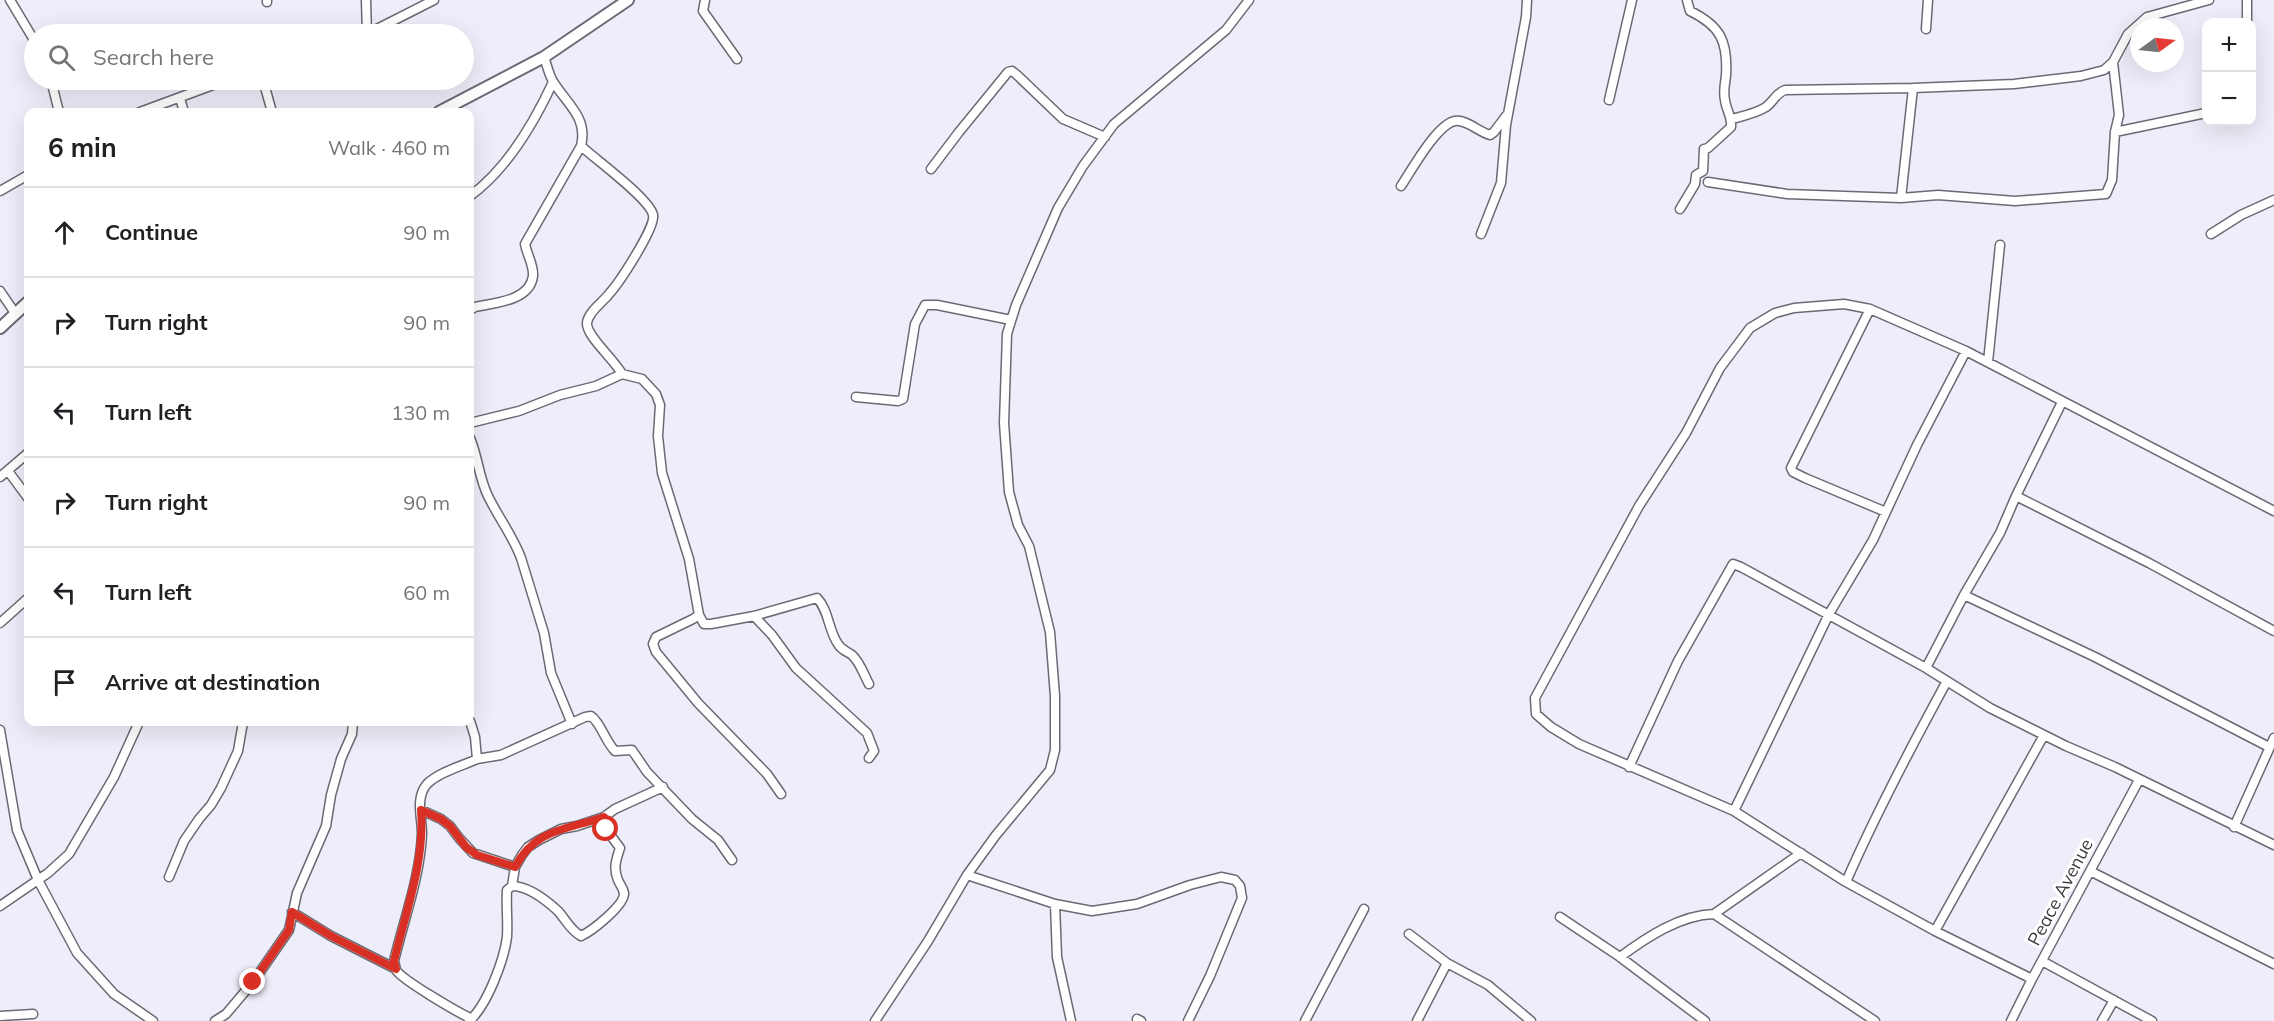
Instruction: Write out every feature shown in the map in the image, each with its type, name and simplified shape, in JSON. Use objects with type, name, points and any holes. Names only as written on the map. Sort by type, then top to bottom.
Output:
[{"type":"street","points":[[10,0],[24,24]]},
{"type":"street","points":[[366,0],[367,24]]},
{"type":"street","points":[[387,24],[434,0]]},
{"type":"street","points":[[447,108],[544,57],[628,0]]},
{"type":"street","points":[[705,0],[703,11],[737,59]]},
{"type":"street","points":[[875,1021],[928,941],[967,875],[996,835],[1050,770],[1055,750],[1056,729],[1050,632],[1029,546],[1018,525],[1009,492],[1004,423],[1007,334],[1016,305],[1058,208],[1083,166],[1114,124],[1226,30],[1249,0]]},
{"type":"street","points":[[1481,234],[1501,183],[1527,0]]},
{"type":"street","points":[[1609,100],[1632,0]]},
{"type":"street","points":[[1680,208],[1695,184],[1696,175],[1703,171],[1704,149],[1731,127],[1732,119],[1725,100],[1727,49],[1718,33],[1705,18],[1690,11],[1688,0]]},
{"type":"street","points":[[1926,29],[1928,0]]},
{"type":"street","points":[[1732,119],[1764,109],[1777,93],[1785,90],[2014,84],[2081,76],[2104,70],[2113,62],[2128,34],[2147,17],[2209,0]]},
{"type":"street","points":[[2247,0],[2247,18]]},
{"type":"street","points":[[474,308],[519,296],[527,290],[533,275],[525,244],[581,146],[584,133],[574,110],[553,82],[544,57]]},
{"type":"street","points":[[1708,182],[1787,194],[1901,198],[1938,195],[2015,201],[2106,194],[2112,180],[2115,132],[2120,115],[2113,62]]},
{"type":"street","points":[[931,169],[1008,72],[1012,71],[1063,119],[1105,136]]},
{"type":"street","points":[[474,193],[507,157],[538,115],[553,82]]},
{"type":"street","points":[[1901,198],[1913,88]]},
{"type":"street","points":[[53,90],[57,108]]},
{"type":"street","points":[[151,108],[200,90]]},
{"type":"street","points":[[266,90],[271,108]]},
{"type":"street","points":[[180,98],[183,108]]},
{"type":"street","points":[[1401,186],[1431,139],[1449,124],[1455,121],[1463,122],[1490,135],[1509,114]]},
{"type":"street","points":[[2115,132],[2202,114]]},
{"type":"street","points":[[581,146],[643,201],[653,214],[654,224],[610,294],[590,315],[587,322],[588,332],[617,363],[622,374]]},
{"type":"street","points":[[0,191],[24,177]]},
{"type":"street","points":[[2211,234],[2241,215],[2274,200]]},
{"type":"street","points":[[1988,362],[2000,245]]},
{"type":"street","points":[[0,291],[15,313]]},
{"type":"street","points":[[2032,979],[1935,932],[1846,882],[1734,811],[1579,744],[1551,727],[1536,714],[1535,698],[1639,506],[1686,433],[1720,368],[1750,328],[1775,313],[1794,308],[1844,304],[1870,309],[1988,362],[2274,511]]},
{"type":"street","points":[[0,328],[24,305]]},
{"type":"street","points":[[856,397],[898,401],[903,399],[915,324],[925,305],[937,305],[1011,320]]},
{"type":"street","points":[[1870,309],[1791,468],[1793,472],[1804,478],[1886,512]]},
{"type":"street","points":[[1734,811],[1829,614],[1873,540],[1917,445],[1966,351]]},
{"type":"street","points":[[474,422],[519,411],[560,395],[596,386],[622,374],[642,379],[656,394],[660,405],[658,436],[662,473],[689,559],[699,615],[704,624],[754,616],[817,598],[823,604],[838,645],[856,660],[869,684]]},
{"type":"street","points":[[1926,668],[2000,533],[2062,402]]},
{"type":"street","points":[[474,448],[487,495],[521,558],[544,633],[551,674],[572,724]]},
{"type":"street","points":[[0,477],[24,457]]},
{"type":"street","points":[[8,471],[24,493]]},
{"type":"street","points":[[2016,496],[2149,563],[2274,631]]},
{"type":"street","points":[[1629,767],[1678,661],[1731,566],[1741,567],[1926,668],[1990,708],[2115,766],[2139,780],[2274,845]]},
{"type":"street","points":[[1964,595],[2095,657],[2269,747]]},
{"type":"street","points":[[0,622],[24,601]]},
{"type":"street","points":[[699,615],[656,637],[653,644],[656,652],[698,703],[767,774],[781,794]]},
{"type":"street","points":[[754,616],[772,635],[796,668],[867,733],[874,751],[869,758]]},
{"type":"street","points":[[1846,882],[1900,767],[1947,681]]},
{"type":"street","points":[[396,969],[394,961],[418,864],[422,834],[422,794],[427,784],[477,759],[501,755],[585,717],[594,717],[615,751],[632,750],[647,772],[692,819],[718,840],[732,860]]},
{"type":"street","points":[[0,906],[38,880],[69,854],[114,777],[137,726]]},
{"type":"street","points":[[169,877],[184,841],[221,788],[238,751],[242,726]]},
{"type":"street","points":[[215,1021],[226,1014],[253,982],[289,930],[297,893],[326,826],[331,795],[353,726]]},
{"type":"street","points":[[472,726],[477,759]]},
{"type":"street","points":[[0,730],[17,830],[38,880],[77,953],[114,994],[153,1021]]},
{"type":"street","points":[[1935,932],[2044,735]]},
{"type":"street","points":[[2234,827],[2274,738]]},
{"type":"street","name":"Peace Avenue","points":[[2011,1021],[2139,780]]},
{"type":"street","points":[[292,912],[331,936],[396,969],[405,978],[470,1020],[481,1009],[504,952],[507,934],[507,890],[512,886],[515,867],[528,847],[550,833],[604,817],[615,809],[663,787]]},
{"type":"street","points":[[421,810],[450,826],[466,847],[477,855],[515,867]]},
{"type":"street","points":[[512,886],[524,887],[544,900],[557,910],[575,932],[582,936],[589,932],[618,907],[624,897],[624,891],[615,872],[615,861],[620,848],[606,829],[604,817]]},
{"type":"street","points":[[1620,957],[1671,926],[1699,915],[1714,914],[1801,854]]},
{"type":"street","points":[[2090,871],[2274,964]]},
{"type":"street","points":[[967,875],[1055,903],[1092,911],[1154,900],[1213,878],[1235,880],[1240,886],[1242,898],[1210,976],[1188,1021]]},
{"type":"street","points":[[1055,903],[1057,957],[1071,1021]]},
{"type":"street","points":[[1305,1021],[1364,909]]},
{"type":"street","points":[[1714,914],[1875,1021]]},
{"type":"street","points":[[1560,917],[1620,957],[1705,1021]]},
{"type":"street","points":[[1409,934],[1448,963],[1488,985],[1531,1021]]},
{"type":"street","points":[[2042,960],[2152,1021]]},
{"type":"street","points":[[1417,1021],[1448,963]]},
{"type":"street","points":[[2102,1021],[2114,1000]]},
{"type":"street","points":[[0,1016],[33,1014]]},
{"type":"route","points":[[253,982],[289,930],[292,912],[331,936],[396,969],[394,961],[416,877],[422,834],[421,810],[450,826],[466,847],[477,855],[515,867],[528,847],[550,833],[604,817],[606,829]]}]
